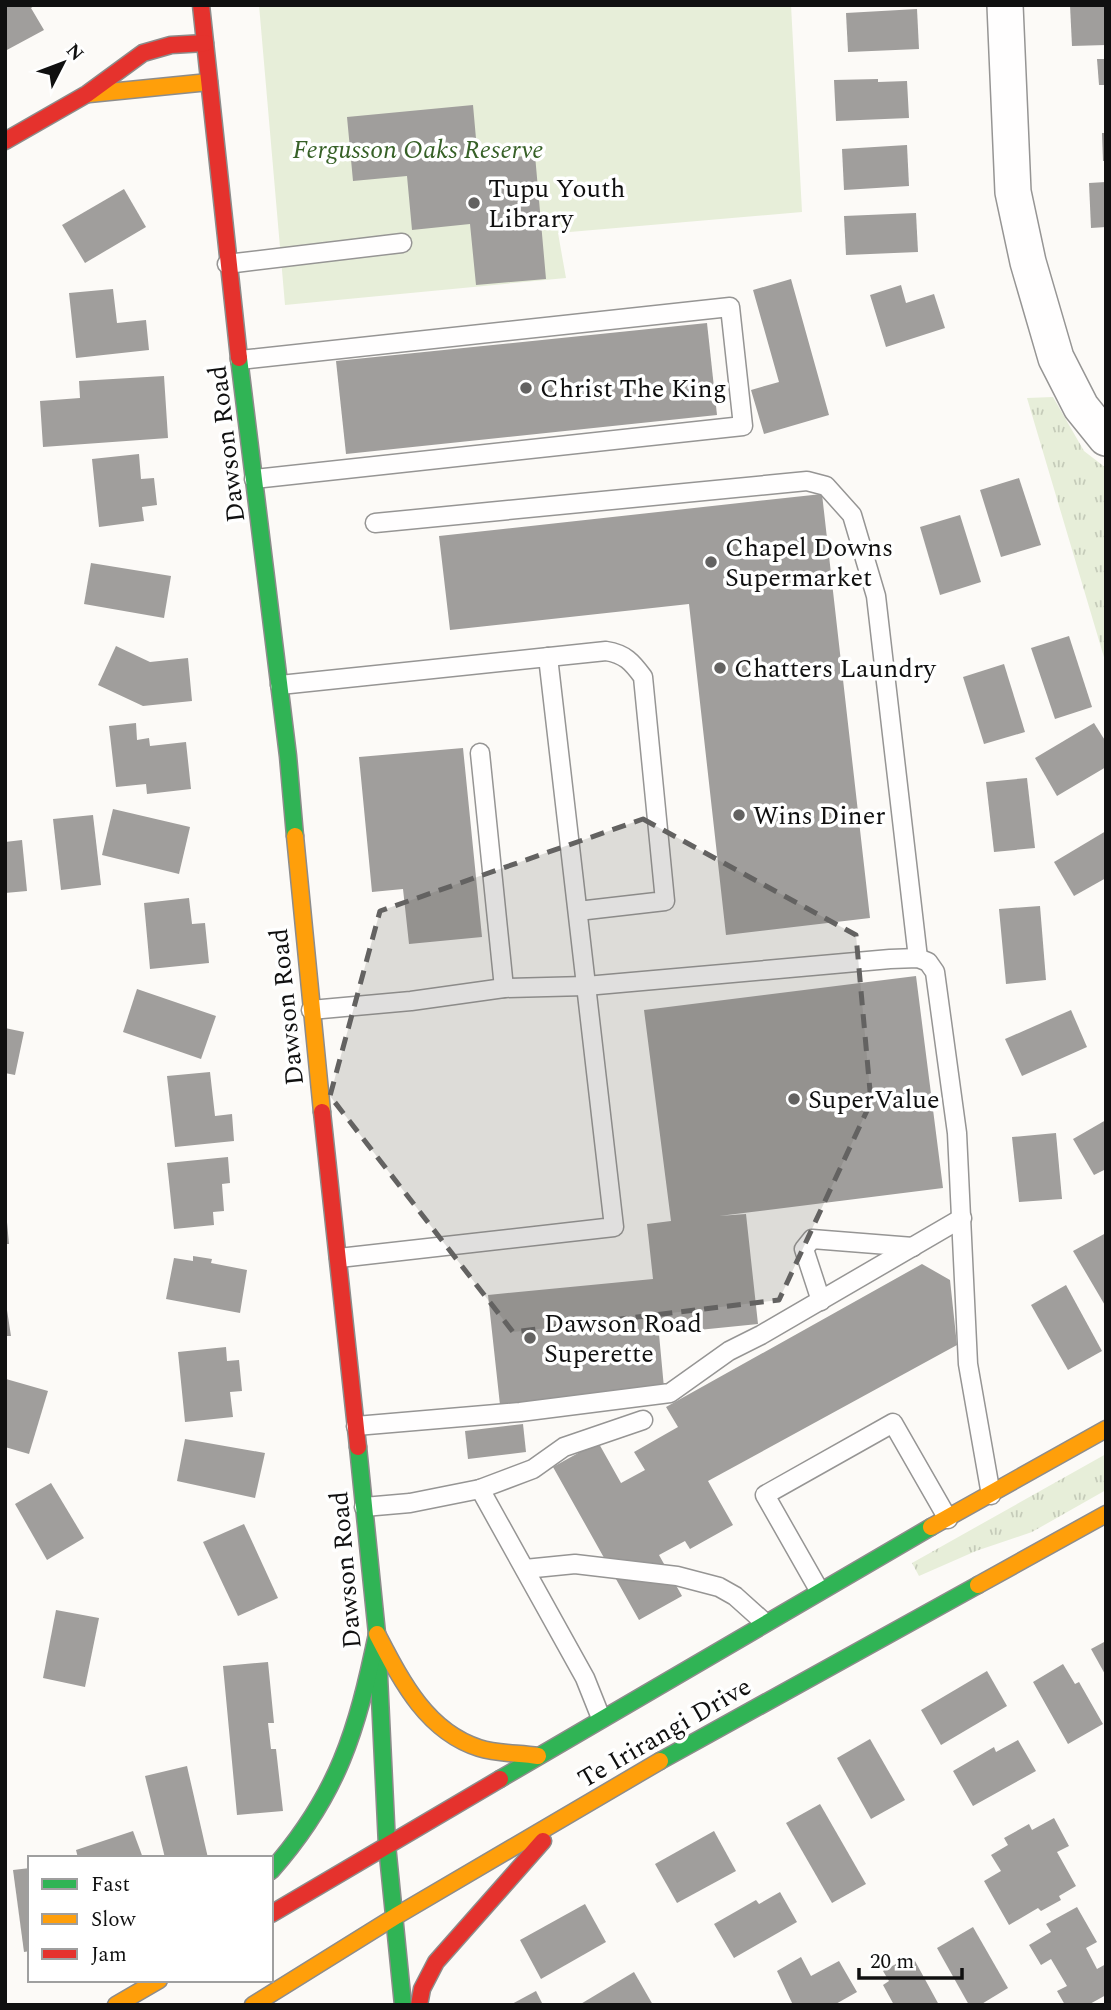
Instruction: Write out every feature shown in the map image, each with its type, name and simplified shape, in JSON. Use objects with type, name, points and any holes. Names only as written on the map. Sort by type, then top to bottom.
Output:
[{"type":"main road","name":"Dawson Road","points":[[201,5],[227,264],[280,685],[311,1010],[356,1426],[377,1634],[387,1845],[403,2005]]},
{"type":"main road","points":[[5,141],[87,94],[143,53],[171,45],[205,43]]},
{"type":"main road","points":[[87,94],[141,86],[209,82]]},
{"type":"main road","name":"Te Irirangi Drive","points":[[273,1913],[764,1622],[1106,1429]]},
{"type":"main road","name":"Te Irirangi Drive","points":[[253,2005],[396,1916],[686,1746],[1106,1514]]},
{"type":"main road","points":[[377,1634],[406,1689],[424,1713],[455,1739],[481,1749],[538,1756]]},
{"type":"main road","points":[[273,1869],[313,1822],[337,1778],[361,1713],[377,1634]]},
{"type":"main road","points":[[419,2005],[423,1984],[438,1959],[489,1905],[561,1820]]},
{"type":"main road","points":[[116,2005],[156,1982]]},
{"type":"main road","points":[[272,1995],[286,2005]]},
{"type":"street","points":[[1005,5],[1013,192],[1028,262],[1056,358],[1081,407],[1106,438]]},
{"type":"lane","points":[[227,264],[402,243]]},
{"type":"lane","points":[[240,360],[730,307],[743,426],[254,479]]},
{"type":"lane","points":[[375,523],[688,490],[807,481],[826,486],[852,515],[876,596],[918,958]]},
{"type":"lane","points":[[280,685],[606,651],[621,654],[643,677],[665,901],[578,911]]},
{"type":"lane","points":[[339,1258],[614,1227],[548,657]]},
{"type":"lane","points":[[480,753],[504,988]]},
{"type":"lane","points":[[311,1010],[411,1001],[504,988],[586,986],[918,958],[928,962],[935,972],[957,1133],[968,1364],[991,1495]]},
{"type":"lane","points":[[356,1426],[533,1410],[670,1393],[729,1351],[821,1301],[962,1218]]},
{"type":"lane","points":[[821,1301],[804,1249],[812,1239],[914,1247]]},
{"type":"lane","points":[[364,1507],[410,1503],[480,1489],[533,1469],[564,1447],[643,1420]]},
{"type":"lane","points":[[820,1590],[765,1495],[893,1423],[948,1519]]},
{"type":"lane","points":[[480,1489],[585,1678],[601,1718]]},
{"type":"lane","points":[[525,1569],[575,1564],[677,1576],[719,1587],[735,1596],[764,1622]]},
{"type":"highlighted area","points":[[643,819],[856,935],[871,1102],[779,1300],[513,1332],[330,1096],[380,911]]},
{"type":"green space","name":"Fergusson Oaks Reserve","points":[[259,5],[791,5],[802,212],[558,233],[566,278],[285,305]]},
{"type":"green space","points":[[1053,397],[1084,451],[1106,468],[1106,664],[1027,398]]},
{"type":"green space","points":[[1106,1454],[1106,1490],[1032,1532],[976,1551],[919,1576],[912,1563]]},
{"type":"building","points":[[5,5],[35,5],[31,8],[44,30],[5,51]]},
{"type":"building","points":[[1070,5],[1106,5],[1106,45],[1072,46]]},
{"type":"building","points":[[917,9],[919,49],[848,52],[846,13]]},
{"type":"building","points":[[1097,59],[1106,59],[1106,85],[1099,85]]},
{"type":"building","points":[[878,79],[878,82],[907,81],[909,118],[836,121],[834,80]]},
{"type":"building","name":"Tupu Youth Library","points":[[473,105],[478,161],[535,155],[546,279],[476,285],[470,224],[412,230],[407,176],[353,181],[347,117]]},
{"type":"building","points":[[1102,133],[1106,133],[1106,161],[1103,161]]},
{"type":"building","points":[[907,145],[909,186],[844,190],[842,149]]},
{"type":"building","points":[[1106,182],[1106,227],[1091,228],[1089,183]]},
{"type":"building","points":[[124,189],[146,227],[85,263],[62,225]]},
{"type":"building","points":[[916,213],[918,252],[846,255],[844,216]]},
{"type":"building","points":[[791,279],[829,415],[764,434],[751,390],[779,382],[753,290]]},
{"type":"building","points":[[901,285],[906,303],[934,294],[945,328],[886,347],[870,295]]},
{"type":"building","points":[[113,289],[117,323],[146,320],[149,350],[76,358],[69,293]]},
{"type":"building","name":"Christ The King","points":[[707,323],[717,415],[346,454],[336,361]]},
{"type":"building","points":[[164,376],[168,438],[43,447],[40,401],[80,398],[79,381]]},
{"type":"building","points":[[139,454],[141,479],[154,478],[157,505],[142,507],[144,521],[99,527],[92,459]]},
{"type":"building","points":[[1019,478],[1041,545],[1001,557],[980,490]]},
{"type":"building","points":[[822,494],[870,918],[726,935],[689,604],[450,630],[439,536]]},
{"type":"building","points":[[960,515],[981,582],[940,595],[920,527]]},
{"type":"building","points":[[91,563],[171,576],[164,618],[84,604]]},
{"type":"building","points":[[1069,636],[1092,707],[1055,719],[1031,648]]},
{"type":"building","points":[[116,646],[150,662],[188,658],[192,701],[143,706],[98,685]]},
{"type":"building","points":[[1004,664],[1025,732],[984,744],[963,677]]},
{"type":"building","points":[[136,723],[137,740],[149,738],[150,746],[186,742],[191,789],[147,794],[146,784],[116,787],[109,726]]},
{"type":"building","points":[[1094,723],[1106,742],[1106,767],[1057,796],[1035,758]]},
{"type":"building","points":[[463,748],[482,937],[409,944],[403,889],[372,892],[359,757]]},
{"type":"building","points":[[1027,778],[1035,848],[994,852],[986,782]]},
{"type":"building","points":[[113,809],[190,827],[179,874],[102,855]]},
{"type":"building","points":[[93,815],[101,885],[61,890],[53,819]]},
{"type":"building","points":[[1106,831],[1106,878],[1074,896],[1054,862]]},
{"type":"building","points":[[22,840],[27,891],[5,893],[5,842]]},
{"type":"building","points":[[189,898],[192,924],[205,923],[209,963],[150,969],[144,903]]},
{"type":"building","points":[[1040,906],[1046,980],[1006,984],[999,909]]},
{"type":"building","name":"SuperValue","points":[[916,976],[943,1188],[719,1216],[746,1214],[758,1324],[659,1334],[664,1388],[500,1405],[488,1295],[653,1279],[647,1224],[671,1221],[644,1010]]},
{"type":"building","points":[[137,989],[216,1016],[201,1059],[123,1032]]},
{"type":"building","points":[[1071,1010],[1087,1047],[1022,1076],[1005,1039]]},
{"type":"building","points":[[5,1028],[24,1032],[15,1075],[5,1073]]},
{"type":"building","points":[[210,1072],[215,1116],[232,1114],[234,1141],[175,1147],[167,1076]]},
{"type":"building","points":[[1106,1120],[1106,1169],[1094,1175],[1073,1139]]},
{"type":"building","points":[[1056,1133],[1062,1199],[1019,1202],[1012,1137]]},
{"type":"building","points":[[228,1157],[230,1183],[222,1184],[224,1211],[213,1212],[214,1225],[174,1229],[167,1163]]},
{"type":"building","points":[[7,1222],[9,1244],[5,1244]]},
{"type":"building","points":[[1106,1233],[1106,1307],[1073,1251]]},
{"type":"building","points":[[193,1256],[212,1259],[211,1263],[247,1270],[240,1313],[166,1299],[174,1258],[193,1261]]},
{"type":"building","points":[[922,1264],[950,1280],[957,1345],[708,1481],[733,1525],[690,1549],[685,1541],[659,1555],[682,1596],[639,1620],[553,1467],[598,1442],[621,1483],[645,1470],[634,1452],[678,1427],[666,1407]]},
{"type":"building","points":[[1066,1285],[1102,1351],[1068,1370],[1031,1305]]},
{"type":"building","points":[[5,1297],[11,1336],[5,1336]]},
{"type":"building","points":[[226,1347],[227,1361],[239,1360],[242,1391],[230,1392],[233,1417],[185,1422],[178,1352]]},
{"type":"building","points":[[6,1379],[48,1391],[29,1454],[5,1447]]},
{"type":"building","points":[[523,1424],[526,1452],[468,1459],[465,1431]]},
{"type":"building","points":[[185,1439],[265,1453],[255,1498],[177,1481]]},
{"type":"building","points":[[51,1483],[84,1538],[47,1560],[15,1504]]},
{"type":"building","points":[[244,1524],[278,1598],[238,1616],[203,1542]]},
{"type":"building","points":[[56,1610],[99,1618],[85,1687],[43,1678]]},
{"type":"building","points":[[1106,1641],[1106,1676],[1091,1649]]},
{"type":"building","points":[[268,1662],[274,1723],[268,1723],[271,1749],[276,1749],[283,1811],[237,1815],[223,1666]]},
{"type":"building","points":[[1063,1664],[1075,1684],[1079,1682],[1103,1724],[1068,1744],[1033,1682]]},
{"type":"building","points":[[987,1671],[1007,1706],[941,1745],[921,1710]]},
{"type":"building","points":[[870,1739],[905,1800],[871,1819],[837,1758]]},
{"type":"building","points":[[1018,1740],[1036,1771],[973,1806],[953,1771],[994,1747],[996,1752]]},
{"type":"building","points":[[187,1766],[208,1856],[165,1856],[145,1776]]},
{"type":"building","points":[[820,1804],[866,1884],[832,1903],[786,1823]]},
{"type":"building","points":[[1054,1818],[1069,1846],[1057,1852],[1076,1886],[1059,1896],[1061,1900],[1041,1911],[1038,1908],[1009,1925],[984,1881],[1001,1871],[991,1855],[1008,1845],[1004,1838],[1029,1824],[1032,1830]]},
{"type":"building","points":[[133,1831],[142,1856],[78,1856],[76,1850]]},
{"type":"building","points":[[714,1831],[736,1871],[677,1903],[655,1864]]},
{"type":"building","points":[[28,1868],[28,1951],[24,1952],[13,1870]]},
{"type":"building","points":[[780,1892],[797,1922],[734,1958],[714,1924],[756,1900],[759,1904]]},
{"type":"building","points":[[585,1904],[606,1942],[541,1979],[520,1940]]},
{"type":"building","points":[[1077,1907],[1097,1942],[1086,1948],[1097,1969],[1106,1964],[1106,1995],[1088,2005],[1065,2005],[1057,1991],[1067,1986],[1051,1959],[1041,1965],[1029,1945],[1051,1932],[1046,1924]]},
{"type":"building","points":[[973,1927],[1008,1988],[980,2005],[969,2005],[937,1948]]},
{"type":"building","points":[[801,1957],[811,1976],[839,1961],[857,1992],[834,2005],[793,2005],[777,1971]]},
{"type":"building","points":[[915,1961],[939,2005],[894,2005],[883,1985],[889,1981],[883,1971],[896,1964],[899,1970]]},
{"type":"building","points":[[634,1972],[653,2005],[579,2005]]},
{"type":"building","points":[[536,1991],[543,2005],[510,2005]]},
{"type":"traffic: fast","points":[[239,358],[288,756],[295,836]]},
{"type":"traffic: fast","points":[[358,1447],[377,1634],[387,1845],[403,2005]]},
{"type":"traffic: fast","points":[[500,1779],[931,1527]]},
{"type":"traffic: fast","points":[[660,1761],[978,1585]]},
{"type":"traffic: fast","points":[[273,1869],[313,1816],[342,1760],[361,1701],[377,1634]]},
{"type":"traffic: slow","points":[[89,94],[209,82]]},
{"type":"traffic: slow","points":[[295,836],[322,1112]]},
{"type":"traffic: slow","points":[[931,1527],[1106,1429]]},
{"type":"traffic: slow","points":[[978,1585],[1106,1514]]},
{"type":"traffic: slow","points":[[377,1634],[417,1702],[444,1729],[479,1748],[538,1756]]},
{"type":"traffic: slow","points":[[253,2005],[396,1916],[660,1761]]},
{"type":"traffic: slow","points":[[116,2005],[156,1982]]},
{"type":"traffic: jam","points":[[201,5],[239,358]]},
{"type":"traffic: jam","points":[[5,141],[87,94],[143,53],[171,45],[205,43]]},
{"type":"traffic: jam","points":[[322,1112],[358,1447]]},
{"type":"traffic: jam","points":[[273,1913],[500,1779]]},
{"type":"traffic: jam","points":[[419,2005],[422,1989],[436,1962],[543,1841]]},
{"type":"place","name":"Tupu Youth Library","points":[[474,203]]},
{"type":"place","name":"Christ The King","points":[[526,388]]},
{"type":"place","name":"Chapel Downs Supermarket","points":[[711,562]]},
{"type":"place","name":"Chatters Laundry","points":[[720,668]]},
{"type":"place","name":"Wins Diner","points":[[739,815]]},
{"type":"place","name":"SuperValue","points":[[794,1099]]},
{"type":"place","name":"Dawson Road Superette","points":[[530,1338]]}]
